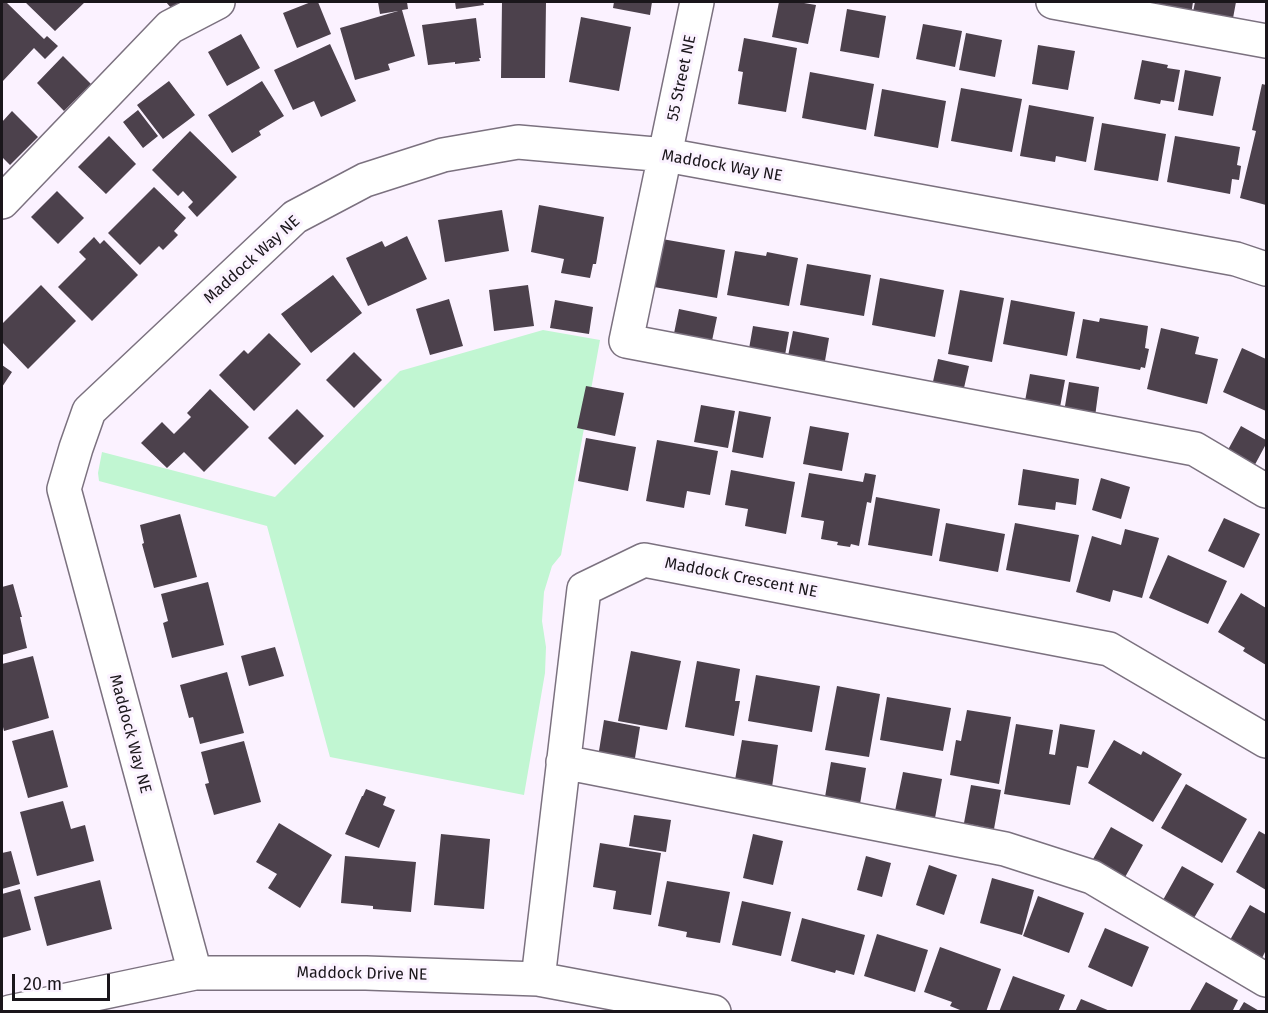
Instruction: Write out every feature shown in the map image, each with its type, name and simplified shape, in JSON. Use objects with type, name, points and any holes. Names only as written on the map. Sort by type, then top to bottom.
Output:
[{"type":"street","points":[[2,202],[170,27],[218,2]]},
{"type":"street","name":"55 Street NE","points":[[697,2],[626,341],[1195,449],[1266,491]]},
{"type":"street","points":[[1053,2],[1266,41]]},
{"type":"street","name":"Maddock Way NE","points":[[195,973],[64,489],[89,411],[295,217],[365,180],[443,154],[518,142],[666,154],[1236,259],[1266,269]]},
{"type":"street","name":"Maddock Crescent NE","points":[[538,979],[584,589],[644,560],[1108,649],[1266,741]]},
{"type":"street","points":[[563,762],[1005,849],[1092,877],[1266,980]]},
{"type":"street","name":"Maddock Drive NE","points":[[10,1011],[195,973],[366,973],[538,979],[714,1011]]},
{"type":"green space","points":[[543,330],[600,340],[561,555],[552,566],[544,592],[542,621],[546,647],[545,673],[524,795],[330,757],[267,526],[99,481],[98,473],[102,452],[275,497],[400,371]]},
{"type":"building","points":[[4,2],[44,39],[47,36],[58,46],[45,59],[34,48],[2,82],[2,4]]},
{"type":"building","points":[[25,2],[85,2],[55,31]]},
{"type":"building","points":[[166,2],[203,2],[177,15]]},
{"type":"building","points":[[311,2],[318,2],[331,34],[297,48],[283,13]]},
{"type":"building","points":[[378,2],[407,2],[408,9],[402,10],[415,56],[388,64],[390,70],[355,80],[340,28],[398,11],[380,14]]},
{"type":"building","points":[[455,2],[483,2],[484,5],[456,9]]},
{"type":"building","points":[[502,2],[546,2],[545,78],[501,78]]},
{"type":"building","points":[[614,2],[652,2],[650,15],[613,8]]},
{"type":"building","points":[[779,2],[816,5],[808,44],[772,37]]},
{"type":"building","points":[[1153,2],[1193,2],[1190,21],[1150,14]]},
{"type":"building","points":[[1195,2],[1236,2],[1231,29],[1191,22]]},
{"type":"building","points":[[847,9],[886,16],[879,58],[840,51]]},
{"type":"building","points":[[581,17],[631,27],[619,91],[569,82]]},
{"type":"building","points":[[476,18],[480,61],[428,65],[422,25]]},
{"type":"building","points":[[923,24],[962,31],[955,67],[916,59]]},
{"type":"building","points":[[966,33],[1002,40],[995,77],[959,70]]},
{"type":"building","points":[[241,34],[260,68],[227,86],[208,52]]},
{"type":"building","points":[[744,38],[797,48],[786,112],[738,104],[743,72],[738,71]]},
{"type":"building","points":[[330,44],[356,101],[321,117],[314,101],[293,110],[274,70]]},
{"type":"building","points":[[1038,45],[1075,51],[1068,90],[1032,84]]},
{"type":"building","points":[[63,56],[91,84],[64,111],[37,83]]},
{"type":"building","points":[[1142,60],[1180,70],[1174,102],[1161,100],[1160,104],[1134,99]]},
{"type":"building","points":[[1185,70],[1221,77],[1213,116],[1178,110]]},
{"type":"building","points":[[810,72],[874,84],[866,130],[802,118]]},
{"type":"building","points":[[169,81],[195,115],[163,139],[137,105]]},
{"type":"building","points":[[262,81],[284,116],[259,131],[261,135],[232,153],[208,115]]},
{"type":"building","points":[[1262,84],[1266,85],[1266,205],[1240,198],[1256,131],[1252,130]]},
{"type":"building","points":[[961,88],[1022,99],[1012,152],[951,141]]},
{"type":"building","points":[[882,89],[946,101],[938,148],[874,136]]},
{"type":"building","points":[[1029,105],[1094,117],[1086,162],[1056,156],[1055,162],[1020,156]]},
{"type":"building","points":[[138,110],[158,136],[143,148],[123,122]]},
{"type":"building","points":[[12,111],[38,137],[10,165],[2,157],[2,122]]},
{"type":"building","points":[[1102,123],[1166,134],[1158,181],[1094,170]]},
{"type":"building","points":[[190,131],[237,177],[197,217],[188,207],[193,202],[183,191],[178,196],[152,170]]},
{"type":"building","points":[[109,136],[136,164],[106,194],[78,167]]},
{"type":"building","points":[[1175,136],[1240,147],[1237,165],[1241,166],[1239,180],[1232,179],[1230,194],[1167,182]]},
{"type":"building","points":[[154,187],[186,218],[174,231],[178,235],[163,250],[159,246],[140,265],[108,233]]},
{"type":"building","points":[[57,191],[84,218],[58,244],[31,217]]},
{"type":"building","points":[[539,205],[604,217],[596,264],[593,264],[590,278],[561,273],[564,259],[531,252]]},
{"type":"building","points":[[502,210],[509,251],[445,262],[438,220]]},
{"type":"building","points":[[407,236],[427,279],[368,306],[346,258],[382,241],[385,247]]},
{"type":"building","points":[[94,237],[100,244],[104,240],[138,275],[92,321],[58,287],[86,259],[79,252]]},
{"type":"building","points":[[662,239],[725,250],[717,298],[654,287]]},
{"type":"building","points":[[735,251],[766,256],[767,252],[798,258],[789,306],[727,295]]},
{"type":"building","points":[[807,264],[871,275],[864,316],[800,305]]},
{"type":"building","points":[[333,275],[362,313],[311,353],[281,314]]},
{"type":"building","points":[[880,278],[944,290],[935,337],[872,325]]},
{"type":"building","points":[[41,285],[76,321],[28,369],[2,342],[2,324]]},
{"type":"building","points":[[528,285],[534,326],[494,331],[489,290]]},
{"type":"building","points":[[960,290],[1004,298],[992,362],[948,354]]},
{"type":"building","points":[[449,299],[463,346],[430,355],[416,309]]},
{"type":"building","points":[[555,300],[593,307],[589,334],[550,328]]},
{"type":"building","points":[[1011,300],[1075,312],[1067,356],[1003,344]]},
{"type":"building","points":[[679,309],[717,317],[709,355],[671,348]]},
{"type":"building","points":[[1100,318],[1148,326],[1145,348],[1149,349],[1145,368],[1141,367],[1140,370],[1076,358],[1083,319],[1099,322]]},
{"type":"building","points":[[753,326],[789,332],[783,367],[747,360]]},
{"type":"building","points":[[1161,328],[1199,337],[1195,354],[1218,359],[1207,404],[1147,389]]},
{"type":"building","points":[[793,331],[829,338],[822,378],[785,371]]},
{"type":"building","points":[[269,333],[301,364],[254,411],[219,375],[244,350],[248,354]]},
{"type":"building","points":[[1242,348],[1266,359],[1266,411],[1223,392]]},
{"type":"building","points":[[354,352],[382,380],[354,408],[326,380]]},
{"type":"building","points":[[938,359],[969,366],[961,401],[930,395]]},
{"type":"building","points":[[2,365],[12,372],[2,387]]},
{"type":"building","points":[[1030,374],[1065,380],[1058,418],[1023,412]]},
{"type":"building","points":[[1069,382],[1099,387],[1094,424],[1063,418]]},
{"type":"building","points":[[586,386],[624,393],[615,436],[577,428]]},
{"type":"building","points":[[210,389],[249,427],[204,472],[184,452],[167,468],[141,443],[162,422],[174,434],[191,417],[187,413]]},
{"type":"building","points":[[701,405],[735,411],[728,448],[694,442]]},
{"type":"building","points":[[297,409],[324,436],[295,465],[268,438]]},
{"type":"building","points":[[739,411],[771,417],[763,458],[732,452]]},
{"type":"building","points":[[810,426],[849,433],[842,471],[803,464]]},
{"type":"building","points":[[1241,426],[1266,440],[1251,472],[1224,457]]},
{"type":"building","points":[[586,438],[636,447],[628,491],[578,481]]},
{"type":"building","points":[[657,440],[718,451],[710,495],[687,491],[684,508],[646,501]]},
{"type":"building","points":[[1023,469],[1079,479],[1076,505],[1056,502],[1055,510],[1018,505]]},
{"type":"building","points":[[731,470],[795,482],[786,534],[745,526],[748,509],[725,505]]},
{"type":"building","points":[[809,473],[863,482],[865,473],[876,475],[871,503],[867,502],[859,546],[837,545],[838,542],[821,539],[824,521],[801,517]]},
{"type":"building","points":[[1101,478],[1130,487],[1121,519],[1092,510]]},
{"type":"building","points":[[876,497],[940,509],[932,556],[868,545]]},
{"type":"building","points":[[180,514],[197,577],[154,588],[142,544],[144,543],[140,525]]},
{"type":"building","points":[[1224,518],[1260,534],[1244,568],[1208,551]]},
{"type":"building","points":[[946,523],[1005,534],[998,572],[939,561]]},
{"type":"building","points":[[1015,523],[1079,535],[1070,582],[1006,570]]},
{"type":"building","points":[[1125,529],[1159,538],[1142,598],[1113,590],[1110,602],[1076,592],[1092,536],[1121,545]]},
{"type":"building","points":[[1168,555],[1227,581],[1208,624],[1149,598]]},
{"type":"building","points":[[208,582],[224,645],[172,658],[163,623],[168,621],[161,594]]},
{"type":"building","points":[[13,584],[27,648],[2,655],[2,587]]},
{"type":"building","points":[[1241,593],[1266,608],[1266,665],[1243,651],[1245,648],[1218,632]]},
{"type":"building","points":[[275,647],[284,676],[249,686],[241,656]]},
{"type":"building","points":[[631,651],[681,661],[667,730],[618,721]]},
{"type":"building","points":[[33,656],[49,718],[4,731],[2,664]]},
{"type":"building","points":[[697,661],[740,669],[735,701],[740,701],[734,736],[685,727]]},
{"type":"building","points":[[227,672],[244,733],[200,744],[193,717],[189,718],[180,685]]},
{"type":"building","points":[[756,675],[820,686],[812,732],[748,721]]},
{"type":"building","points":[[837,686],[880,694],[869,757],[825,750]]},
{"type":"building","points":[[887,697],[951,708],[943,751],[880,740]]},
{"type":"building","points":[[967,710],[1011,717],[999,784],[950,775],[956,740],[961,741]]},
{"type":"building","points":[[604,720],[640,727],[634,764],[598,757]]},
{"type":"building","points":[[1016,724],[1053,730],[1049,754],[1055,755],[1060,724],[1095,730],[1088,768],[1077,766],[1070,805],[1004,794]]},
{"type":"building","points":[[53,730],[68,787],[28,798],[12,741]]},
{"type":"building","points":[[742,740],[778,745],[772,787],[735,780]]},
{"type":"building","points":[[1114,740],[1141,755],[1143,751],[1182,774],[1153,822],[1088,783]]},
{"type":"building","points":[[244,741],[261,802],[214,815],[205,784],[209,783],[201,752]]},
{"type":"building","points":[[831,762],[866,768],[860,804],[825,797]]},
{"type":"building","points":[[903,772],[942,779],[935,818],[895,811]]},
{"type":"building","points":[[1186,784],[1247,819],[1222,863],[1161,828]]},
{"type":"building","points":[[971,785],[1001,790],[994,829],[964,823]]},
{"type":"building","points":[[366,789],[386,797],[383,805],[395,810],[379,848],[345,834]]},
{"type":"building","points":[[63,801],[71,829],[85,825],[94,861],[37,876],[20,812]]},
{"type":"building","points":[[634,815],[671,820],[666,852],[629,846]]},
{"type":"building","points":[[279,823],[332,855],[300,908],[268,888],[277,874],[256,862]]},
{"type":"building","points":[[1111,827],[1143,845],[1124,879],[1092,861]]},
{"type":"building","points":[[1259,831],[1266,835],[1266,890],[1236,872]]},
{"type":"building","points":[[441,834],[490,839],[484,909],[434,905]]},
{"type":"building","points":[[753,834],[783,841],[773,885],[743,878]]},
{"type":"building","points":[[600,843],[661,853],[651,915],[613,909],[616,891],[593,887]]},
{"type":"building","points":[[11,851],[20,884],[2,889],[2,853]]},
{"type":"building","points":[[345,856],[416,862],[411,912],[373,909],[373,906],[341,903]]},
{"type":"building","points":[[866,856],[891,863],[882,897],[857,890]]},
{"type":"building","points":[[929,865],[957,875],[944,915],[916,905]]},
{"type":"building","points":[[1182,866],[1214,884],[1194,918],[1163,900]]},
{"type":"building","points":[[992,878],[1034,890],[1022,935],[980,923]]},
{"type":"building","points":[[100,880],[112,929],[47,946],[34,897]]},
{"type":"building","points":[[667,881],[730,892],[720,943],[686,937],[687,932],[658,926]]},
{"type":"building","points":[[20,889],[31,930],[2,938],[2,894]]},
{"type":"building","points":[[1038,896],[1084,913],[1069,953],[1023,936]]},
{"type":"building","points":[[742,901],[791,912],[781,956],[732,945]]},
{"type":"building","points":[[1250,905],[1266,914],[1266,950],[1262,958],[1230,940]]},
{"type":"building","points":[[802,918],[865,935],[854,975],[836,970],[835,973],[791,961]]},
{"type":"building","points":[[1105,928],[1149,947],[1132,987],[1088,967]]},
{"type":"building","points":[[877,934],[928,950],[915,992],[864,976]]},
{"type":"building","points":[[940,947],[1001,969],[986,1012],[965,1012],[950,1006],[952,1002],[924,992]]},
{"type":"building","points":[[1013,976],[1065,995],[1058,1012],[999,1012]]},
{"type":"building","points":[[1206,982],[1238,1000],[1232,1012],[1189,1012]]},
{"type":"building","points":[[1081,999],[1110,1011],[1110,1012],[1075,1012]]},
{"type":"building","points":[[1244,1002],[1261,1012],[1238,1012]]}]
